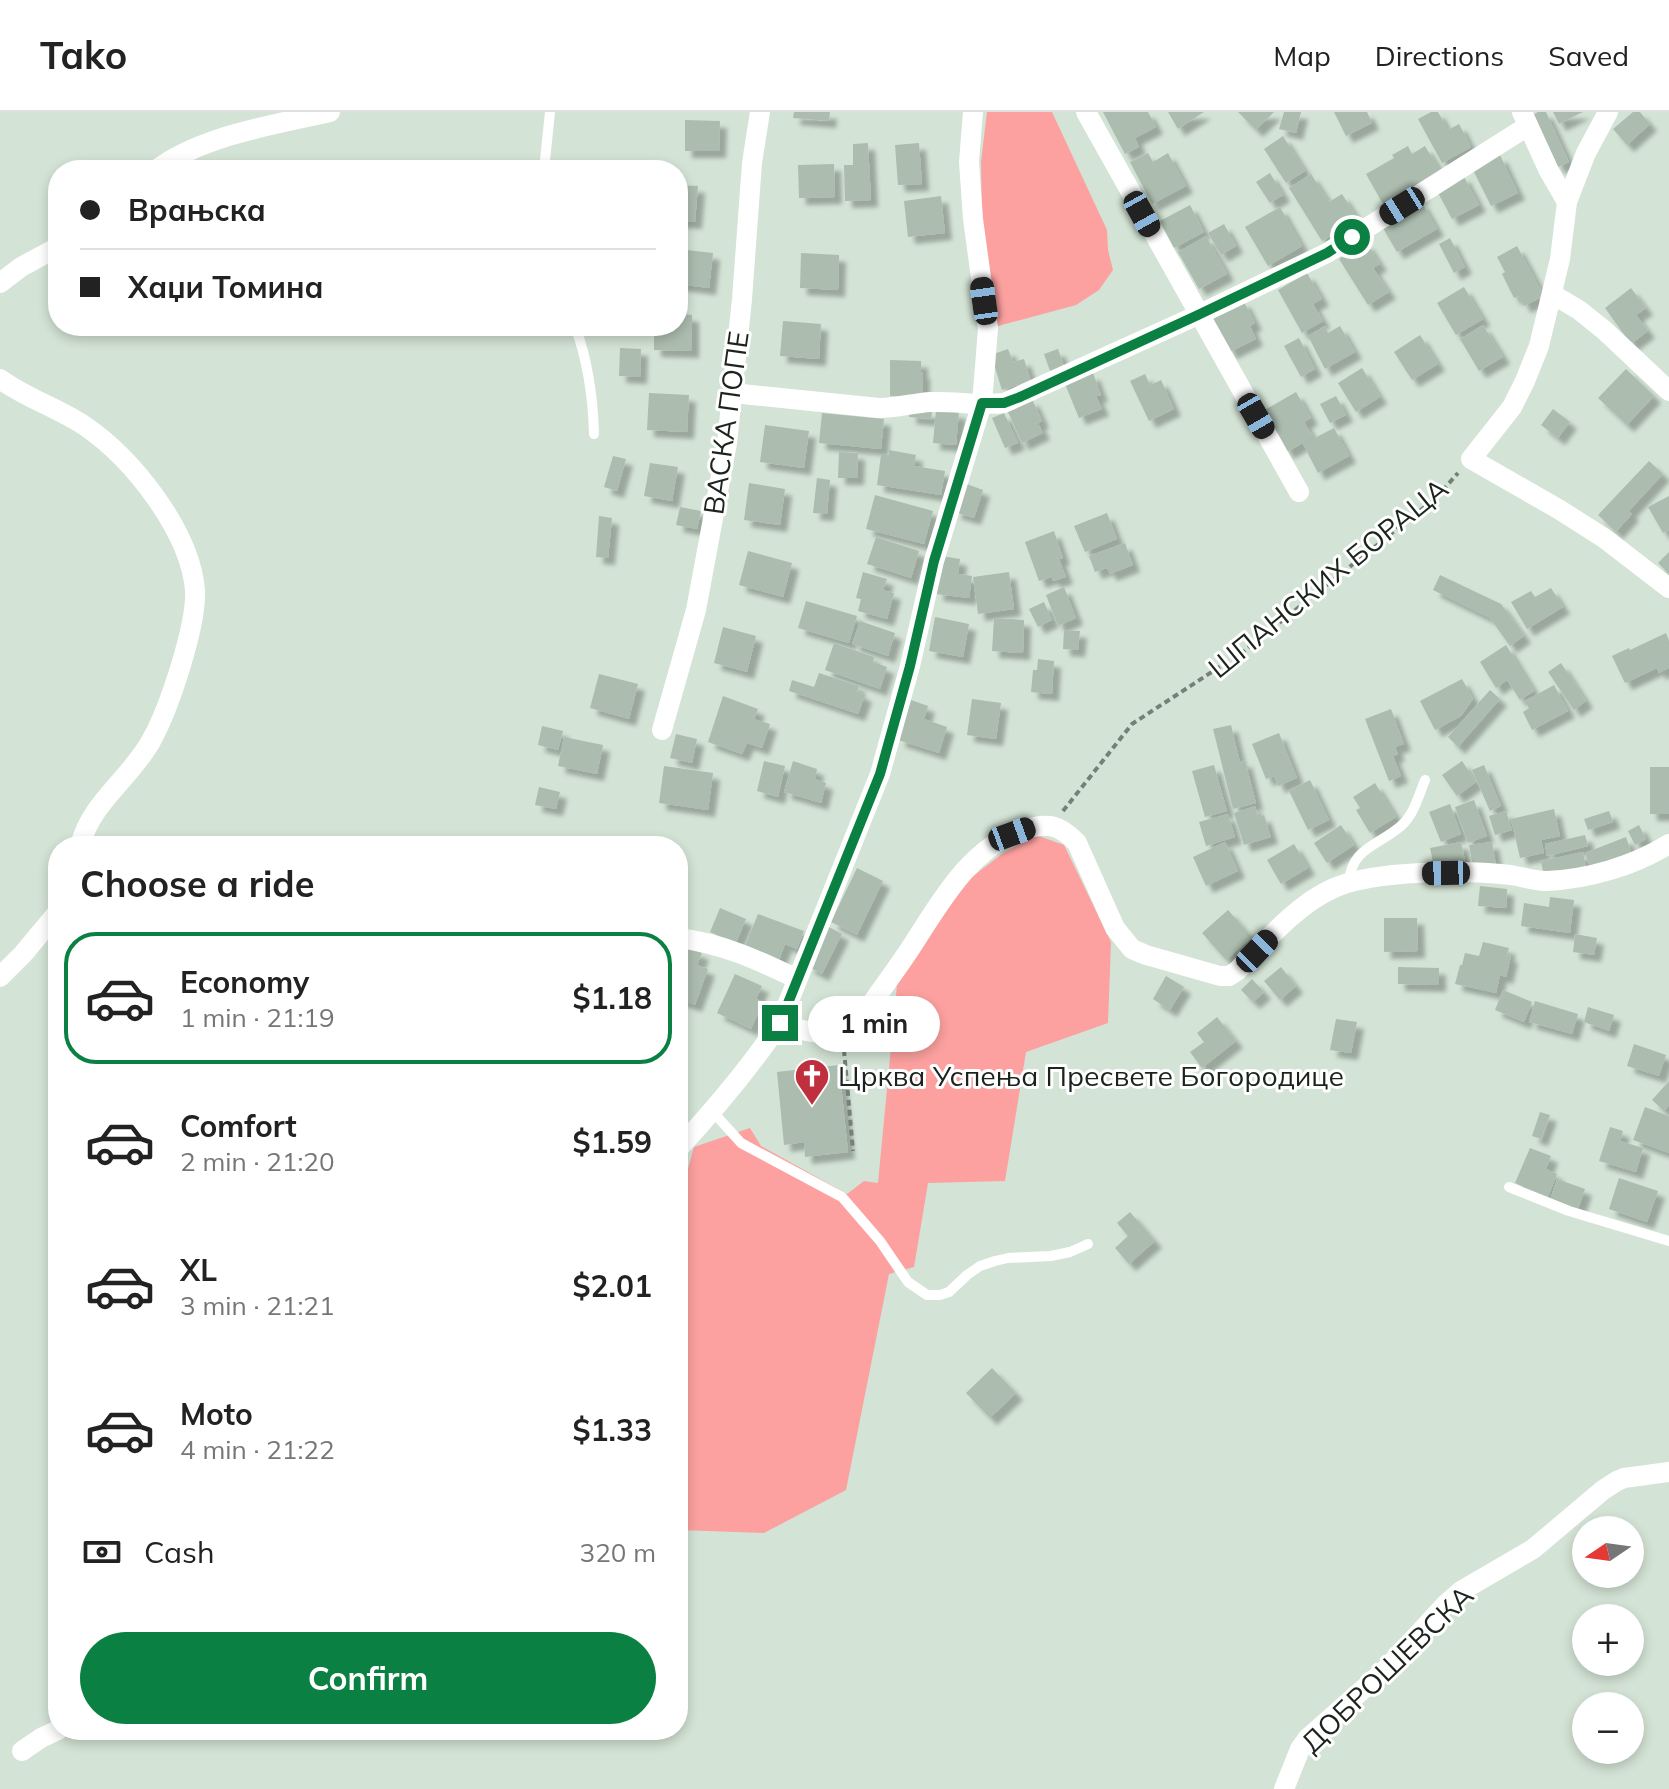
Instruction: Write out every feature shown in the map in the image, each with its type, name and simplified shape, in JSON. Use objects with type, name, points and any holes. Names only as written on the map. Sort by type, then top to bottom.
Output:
[{"type":"street","points":[[171,160],[220,140],[330,112]]},
{"type":"street","name":"ВАСКА ПОПЕ","points":[[662,730],[696,610],[727,443],[752,163],[760,112]]},
{"type":"street","points":[[688,1138],[756,1059],[780,1023],[880,774],[910,666],[938,546],[982,403],[988,329],[973,219],[969,162],[973,112]]},
{"type":"street","points":[[1086,112],[1299,492]]},
{"type":"street","name":"ШПАНСКИХ БОРАЦА","points":[[1471,459],[1512,407],[1539,346],[1560,259],[1567,202],[1586,153],[1608,112]]},
{"type":"street","points":[[732,393],[879,408],[931,402],[1004,403],[1327,253],[1525,119],[1567,202]]},
{"type":"street","points":[[0,283],[48,252]]},
{"type":"street","points":[[1552,294],[1604,330],[1669,391]]},
{"type":"street","points":[[0,379],[85,426],[123,459],[141,479],[172,525],[192,570],[195,589],[193,616],[182,661],[163,715],[153,739],[137,764],[104,799],[93,814],[84,836]]},
{"type":"street","points":[[1471,459],[1604,538],[1669,588]]},
{"type":"street","points":[[780,1023],[799,1031],[817,1033],[842,1032],[851,1028],[904,957],[949,888],[972,863],[1012,834],[1042,825],[1052,825],[1066,832],[1077,843],[1115,928],[1132,949],[1220,976],[1229,976],[1237,971],[1277,930],[1315,898],[1349,883],[1400,875],[1455,873],[1511,875],[1543,881],[1575,879],[1623,866],[1669,844]]},
{"type":"street","points":[[0,977],[48,925]]},
{"type":"street","points":[[688,939],[751,957],[797,979]]},
{"type":"street","name":"ДОБРОШЕВСКА","points":[[1284,1789],[1300,1749],[1308,1738],[1385,1670],[1461,1591],[1533,1549],[1617,1481],[1669,1472]]},
{"type":"street","points":[[22,1751],[48,1736]]},
{"type":"lane","points":[[545,160],[550,112]]},
{"type":"lane","points":[[578,336],[591,387],[594,434]]},
{"type":"lane","points":[[1349,883],[1350,868],[1359,855],[1410,816],[1425,780]]},
{"type":"lane","points":[[713,1112],[741,1143],[842,1197],[880,1241],[908,1282],[927,1295],[949,1292],[967,1275],[995,1261],[1051,1256],[1088,1244]]},
{"type":"lane","points":[[1509,1187],[1569,1211],[1669,1241]]},
{"type":"path","name":"ШПАНСКИХ БОРАЦА","points":[[1052,825],[1132,724],[1244,651],[1436,498],[1471,459]]},
{"type":"path","points":[[842,1032],[853,1151]]},
{"type":"shaded area","points":[[987,112],[1052,112],[1107,230],[1113,270],[1099,290],[1076,305],[998,326],[982,219],[981,162]]},
{"type":"shaded area","points":[[1036,835],[1064,845],[1111,942],[1108,1023],[1026,1052],[1005,1181],[928,1183],[914,1267],[889,1274],[846,1490],[764,1533],[688,1530],[688,1169],[694,1147],[750,1128],[761,1146],[847,1194],[864,1181],[878,1183],[897,985],[964,883],[1002,854]]},
{"type":"building","points":[[794,112],[830,112],[829,121],[793,118]]},
{"type":"building","points":[[1103,112],[1148,112],[1156,127],[1135,138],[1139,147],[1125,154]]},
{"type":"building","points":[[1168,112],[1204,112],[1178,129]]},
{"type":"building","points":[[1238,112],[1274,112],[1256,130]]},
{"type":"building","points":[[1284,112],[1301,112],[1296,133],[1279,129]]},
{"type":"building","points":[[1334,112],[1367,112],[1372,123],[1346,136]]},
{"type":"building","points":[[1438,112],[1448,130],[1459,124],[1471,147],[1442,163],[1418,119]]},
{"type":"building","points":[[1546,112],[1569,162],[1558,167],[1533,115]]},
{"type":"building","points":[[1553,112],[1583,112],[1559,124]]},
{"type":"building","points":[[1633,112],[1640,112],[1650,124],[1627,145],[1613,129]]},
{"type":"building","points":[[685,120],[720,121],[719,151],[685,151]]},
{"type":"building","points":[[1283,136],[1305,171],[1286,183],[1264,149]]},
{"type":"building","points":[[868,143],[871,200],[845,201],[844,165],[853,165],[853,144]]},
{"type":"building","points":[[919,143],[922,184],[898,185],[895,145]]},
{"type":"building","points":[[1408,146],[1412,154],[1425,146],[1440,171],[1383,204],[1366,174]]},
{"type":"building","points":[[1148,153],[1153,162],[1168,153],[1186,186],[1152,204],[1130,162]]},
{"type":"building","points":[[1500,155],[1518,193],[1491,206],[1472,168]]},
{"type":"building","points":[[834,164],[835,197],[799,198],[798,165]]},
{"type":"building","points":[[1270,173],[1283,195],[1270,203],[1256,182]]},
{"type":"building","points":[[1311,174],[1329,202],[1342,194],[1358,219],[1322,241],[1289,188]]},
{"type":"building","points":[[1463,175],[1479,205],[1452,219],[1436,189]]},
{"type":"building","points":[[688,186],[698,186],[695,222],[688,222]]},
{"type":"building","points":[[941,196],[945,233],[908,237],[904,201]]},
{"type":"building","points":[[1421,201],[1437,229],[1397,252],[1381,225]]},
{"type":"building","points":[[1190,205],[1204,232],[1174,248],[1160,221]]},
{"type":"building","points":[[1280,207],[1302,246],[1268,266],[1245,227]]},
{"type":"building","points":[[1224,224],[1236,246],[1221,255],[1208,233]]},
{"type":"building","points":[[1206,236],[1227,274],[1199,289],[1178,252]]},
{"type":"building","points":[[1450,238],[1465,267],[1454,273],[1439,244]]},
{"type":"building","points":[[1366,242],[1380,264],[1373,268],[1389,292],[1368,305],[1339,259]]},
{"type":"building","points":[[1517,246],[1544,296],[1524,306],[1519,296],[1514,298],[1497,257]]},
{"type":"building","points":[[688,250],[713,253],[709,288],[688,285]]},
{"type":"building","points":[[801,253],[839,255],[838,290],[800,288]]},
{"type":"building","points":[[1307,273],[1322,299],[1313,304],[1323,321],[1302,333],[1278,290]]},
{"type":"building","points":[[1464,287],[1483,319],[1456,335],[1437,303]]},
{"type":"building","points":[[1631,288],[1646,308],[1636,315],[1648,331],[1631,344],[1605,308]]},
{"type":"building","points":[[1243,300],[1255,323],[1250,326],[1256,339],[1230,352],[1212,317]]},
{"type":"building","points":[[688,315],[692,315],[692,351],[654,350],[654,336],[688,336]]},
{"type":"building","points":[[783,321],[821,324],[819,359],[780,356]]},
{"type":"building","points":[[1483,325],[1503,357],[1479,371],[1460,339]]},
{"type":"building","points":[[1325,326],[1328,333],[1340,326],[1355,352],[1325,369],[1308,336]]},
{"type":"building","points":[[1420,335],[1438,364],[1412,380],[1394,352]]},
{"type":"building","points":[[1299,338],[1315,369],[1301,377],[1284,346]]},
{"type":"building","points":[[620,348],[641,349],[640,377],[619,376]]},
{"type":"building","points":[[1008,349],[1013,362],[1024,359],[1031,381],[1002,390],[991,355]]},
{"type":"building","points":[[1058,349],[1064,366],[1050,371],[1044,354]]},
{"type":"building","points":[[890,360],[921,361],[923,397],[890,396]]},
{"type":"building","points":[[1362,368],[1380,397],[1356,412],[1338,383]]},
{"type":"building","points":[[1626,369],[1654,396],[1627,425],[1598,398]]},
{"type":"building","points":[[1093,373],[1101,395],[1096,396],[1102,409],[1079,418],[1065,384]]},
{"type":"building","points":[[1145,374],[1150,385],[1161,380],[1174,409],[1149,421],[1130,381]]},
{"type":"building","points":[[1296,392],[1311,418],[1304,422],[1313,437],[1287,452],[1263,411]]},
{"type":"building","points":[[649,393],[689,395],[687,432],[647,430]]},
{"type":"building","points":[[1336,396],[1346,415],[1330,423],[1320,404]]},
{"type":"building","points":[[1032,399],[1042,421],[1038,423],[1043,433],[1022,443],[1007,410]]},
{"type":"building","points":[[910,409],[932,412],[931,419],[909,417]]},
{"type":"building","points":[[1553,409],[1570,422],[1558,438],[1541,425]]},
{"type":"building","points":[[936,410],[959,412],[956,445],[933,443]]},
{"type":"building","points":[[822,413],[884,419],[881,449],[819,443]]},
{"type":"building","points":[[1004,413],[1018,443],[1005,448],[992,418]]},
{"type":"building","points":[[765,425],[809,431],[804,468],[760,462]]},
{"type":"building","points":[[1334,428],[1349,456],[1318,473],[1303,444]]},
{"type":"building","points":[[889,450],[916,455],[914,466],[945,471],[941,495],[877,485],[881,455],[889,455]]},
{"type":"building","points":[[839,452],[858,453],[857,478],[838,478]]},
{"type":"building","points":[[613,456],[626,459],[617,491],[604,487]]},
{"type":"building","points":[[1649,461],[1663,474],[1629,511],[1632,514],[1616,532],[1598,515]]},
{"type":"building","points":[[650,463],[678,467],[672,501],[644,496]]},
{"type":"building","points":[[817,478],[830,480],[827,514],[813,513]]},
{"type":"building","points":[[749,483],[785,489],[780,525],[744,520]]},
{"type":"building","points":[[964,483],[983,490],[974,518],[954,512]]},
{"type":"building","points":[[875,495],[933,511],[924,544],[866,529]]},
{"type":"building","points":[[1669,496],[1669,530],[1663,533],[1648,507]]},
{"type":"building","points":[[680,507],[701,511],[697,529],[676,525]]},
{"type":"building","points":[[1107,513],[1117,539],[1085,552],[1074,526]]},
{"type":"building","points":[[599,516],[612,518],[608,558],[596,557]]},
{"type":"building","points":[[1054,531],[1066,577],[1039,581],[1025,542]]},
{"type":"building","points":[[876,537],[919,551],[911,578],[867,564]]},
{"type":"building","points":[[1125,543],[1133,565],[1110,574],[1107,568],[1095,572],[1089,556]]},
{"type":"building","points":[[748,551],[792,563],[783,597],[739,585]]},
{"type":"building","points":[[1669,552],[1669,574],[1658,563]]},
{"type":"building","points":[[942,556],[960,559],[958,574],[972,576],[969,598],[936,594]]},
{"type":"building","points":[[863,572],[887,579],[883,590],[894,593],[887,619],[858,611],[861,599],[856,598]]},
{"type":"building","points":[[1009,572],[1014,609],[978,614],[973,577]]},
{"type":"building","points":[[1440,575],[1501,604],[1524,636],[1510,646],[1490,618],[1433,590]]},
{"type":"building","points":[[1064,587],[1076,618],[1058,626],[1046,595]]},
{"type":"building","points":[[1551,588],[1563,607],[1527,629],[1511,602],[1531,591],[1535,597]]},
{"type":"building","points":[[806,601],[857,616],[849,643],[798,628]]},
{"type":"building","points":[[1044,602],[1052,620],[1038,627],[1029,609]]},
{"type":"building","points":[[935,617],[969,624],[963,657],[929,651]]},
{"type":"building","points":[[994,618],[1024,620],[1023,653],[992,651]]},
{"type":"building","points":[[860,621],[895,633],[888,656],[852,644]]},
{"type":"building","points":[[723,627],[756,636],[747,672],[714,663]]},
{"type":"building","points":[[1064,630],[1080,631],[1078,650],[1063,649]]},
{"type":"building","points":[[1666,633],[1669,668],[1659,673],[1657,668],[1625,683],[1612,656]]},
{"type":"building","points":[[834,643],[874,657],[873,662],[887,667],[880,689],[825,670]]},
{"type":"building","points":[[1506,645],[1534,691],[1520,700],[1507,680],[1496,688],[1480,662]]},
{"type":"building","points":[[1038,659],[1054,661],[1052,694],[1031,692],[1033,670],[1037,670]]},
{"type":"building","points":[[1561,663],[1586,701],[1574,710],[1548,672]]},
{"type":"building","points":[[819,673],[859,686],[857,692],[865,695],[858,714],[789,691],[792,680],[814,687]]},
{"type":"building","points":[[599,674],[638,684],[629,719],[590,708]]},
{"type":"building","points":[[1462,679],[1473,699],[1461,716],[1435,730],[1420,701]]},
{"type":"building","points":[[1554,685],[1568,711],[1532,730],[1523,712],[1529,708],[1525,701]]},
{"type":"building","points":[[1490,690],[1500,699],[1458,747],[1448,737]]},
{"type":"building","points":[[723,696],[758,709],[754,719],[770,724],[762,748],[747,743],[742,754],[708,742]]},
{"type":"building","points":[[972,699],[1001,703],[996,739],[967,735]]},
{"type":"building","points":[[911,700],[928,706],[924,719],[947,727],[939,753],[898,740]]},
{"type":"building","points":[[1391,709],[1404,744],[1395,747],[1398,754],[1393,756],[1401,776],[1389,781],[1365,719]]},
{"type":"building","points":[[1231,725],[1240,762],[1245,760],[1256,803],[1233,809],[1213,729]]},
{"type":"building","points":[[542,726],[563,731],[558,750],[538,745]]},
{"type":"building","points":[[1279,733],[1297,778],[1278,786],[1274,776],[1266,779],[1252,744]]},
{"type":"building","points":[[676,734],[697,739],[692,763],[670,758]]},
{"type":"building","points":[[564,737],[603,745],[597,774],[558,766]]},
{"type":"building","points":[[764,761],[785,766],[778,797],[757,791]]},
{"type":"building","points":[[793,761],[817,769],[815,779],[826,783],[821,803],[784,792]]},
{"type":"building","points":[[1462,761],[1476,782],[1457,796],[1442,775]]},
{"type":"building","points":[[1214,765],[1227,811],[1205,817],[1192,771]]},
{"type":"building","points":[[1484,765],[1501,806],[1490,811],[1472,770]]},
{"type":"building","points":[[664,766],[713,773],[708,810],[659,803]]},
{"type":"building","points":[[1650,767],[1669,767],[1669,814],[1650,814]]},
{"type":"building","points":[[1310,780],[1329,820],[1308,830],[1289,791]]},
{"type":"building","points":[[1375,783],[1396,817],[1370,833],[1356,810],[1360,808],[1353,797]]},
{"type":"building","points":[[539,787],[560,792],[556,809],[535,805]]},
{"type":"building","points":[[1474,800],[1487,836],[1468,843],[1455,807]]},
{"type":"building","points":[[1450,804],[1461,834],[1441,842],[1429,812]]},
{"type":"building","points":[[1255,806],[1258,817],[1264,815],[1271,837],[1244,845],[1234,813]]},
{"type":"building","points":[[1554,809],[1560,836],[1541,840],[1544,853],[1520,858],[1511,819]]},
{"type":"building","points":[[1506,811],[1512,830],[1495,835],[1489,816]]},
{"type":"building","points":[[1609,811],[1613,822],[1588,830],[1584,819]]},
{"type":"building","points":[[1228,814],[1235,837],[1206,846],[1199,822]]},
{"type":"building","points":[[1341,825],[1354,845],[1327,863],[1314,843]]},
{"type":"building","points":[[1639,825],[1646,839],[1635,845],[1628,831]]},
{"type":"building","points":[[1585,835],[1588,846],[1547,856],[1545,844]]},
{"type":"building","points":[[1626,837],[1631,852],[1590,867],[1585,853]]},
{"type":"building","points":[[1225,842],[1238,871],[1206,886],[1193,857]]},
{"type":"building","points":[[1461,842],[1465,861],[1434,867],[1430,848]]},
{"type":"building","points":[[1492,842],[1496,865],[1473,868],[1469,845]]},
{"type":"building","points":[[1294,844],[1308,868],[1281,884],[1267,860]]},
{"type":"building","points":[[1583,852],[1586,868],[1544,877],[1541,861]]},
{"type":"building","points":[[857,868],[883,881],[857,935],[831,922]]},
{"type":"building","points":[[1480,886],[1507,889],[1506,908],[1478,906]]},
{"type":"building","points":[[1550,897],[1574,900],[1570,933],[1521,926],[1524,903],[1549,907]]},
{"type":"building","points":[[720,908],[746,919],[736,943],[710,932]]},
{"type":"building","points":[[1228,910],[1252,937],[1226,960],[1202,933]]},
{"type":"building","points":[[758,914],[804,931],[797,949],[785,944],[779,960],[745,946]]},
{"type":"building","points":[[1384,918],[1417,918],[1418,951],[1384,952]]},
{"type":"building","points":[[827,926],[842,934],[822,974],[807,966]]},
{"type":"building","points":[[1575,934],[1597,938],[1594,955],[1573,952]]},
{"type":"building","points":[[1483,942],[1509,948],[1507,955],[1511,956],[1506,977],[1500,975],[1496,993],[1455,984],[1465,953],[1479,956]]},
{"type":"building","points":[[688,948],[702,953],[697,965],[708,969],[695,1005],[688,1003]]},
{"type":"building","points":[[1281,967],[1296,986],[1280,1000],[1264,981]]},
{"type":"building","points":[[1398,967],[1439,968],[1439,985],[1398,984]]},
{"type":"building","points":[[735,974],[762,986],[756,999],[763,1002],[751,1029],[717,1013]]},
{"type":"building","points":[[1166,976],[1184,987],[1170,1010],[1153,999]]},
{"type":"building","points":[[1252,979],[1264,992],[1253,1002],[1241,990]]},
{"type":"building","points":[[1503,990],[1532,1002],[1524,1022],[1495,1010]]},
{"type":"building","points":[[1535,1001],[1578,1014],[1572,1034],[1529,1022]]},
{"type":"building","points":[[1588,1007],[1614,1015],[1609,1031],[1584,1022]]},
{"type":"building","points":[[1217,1017],[1236,1041],[1202,1068],[1190,1052],[1204,1042],[1197,1033]]},
{"type":"building","points":[[1336,1019],[1357,1022],[1351,1053],[1330,1050]]},
{"type":"building","points":[[1634,1044],[1666,1055],[1659,1076],[1627,1066]]},
{"type":"building","name":"Црква Успења Пресвете Богородице","points":[[839,1065],[848,1152],[805,1157],[804,1142],[784,1145],[777,1072]]},
{"type":"building","points":[[1669,1081],[1669,1105],[1664,1111],[1652,1100]]},
{"type":"building","points":[[1645,1107],[1669,1116],[1669,1153],[1633,1140]]},
{"type":"building","points":[[1540,1112],[1550,1115],[1541,1139],[1532,1136]]},
{"type":"building","points":[[1610,1127],[1623,1131],[1620,1141],[1643,1148],[1636,1172],[1599,1161]]},
{"type":"building","points":[[1530,1148],[1551,1156],[1546,1169],[1557,1174],[1548,1197],[1515,1183]]},
{"type":"building","points":[[1619,1178],[1658,1191],[1647,1222],[1609,1209]]},
{"type":"building","points":[[1557,1179],[1585,1189],[1578,1209],[1550,1200]]},
{"type":"building","points":[[1130,1212],[1155,1241],[1129,1264],[1115,1248],[1128,1236],[1117,1223]]},
{"type":"building","points":[[992,1368],[1016,1393],[990,1418],[966,1393]]},
{"type":"place","name":"Црква Успења Пресвете Богородице","points":[[812,1107]]},
{"type":"route","points":[[780,1023],[880,774],[910,666],[934,561],[982,403],[1004,403],[1020,397],[1327,253],[1352,237]]}]
